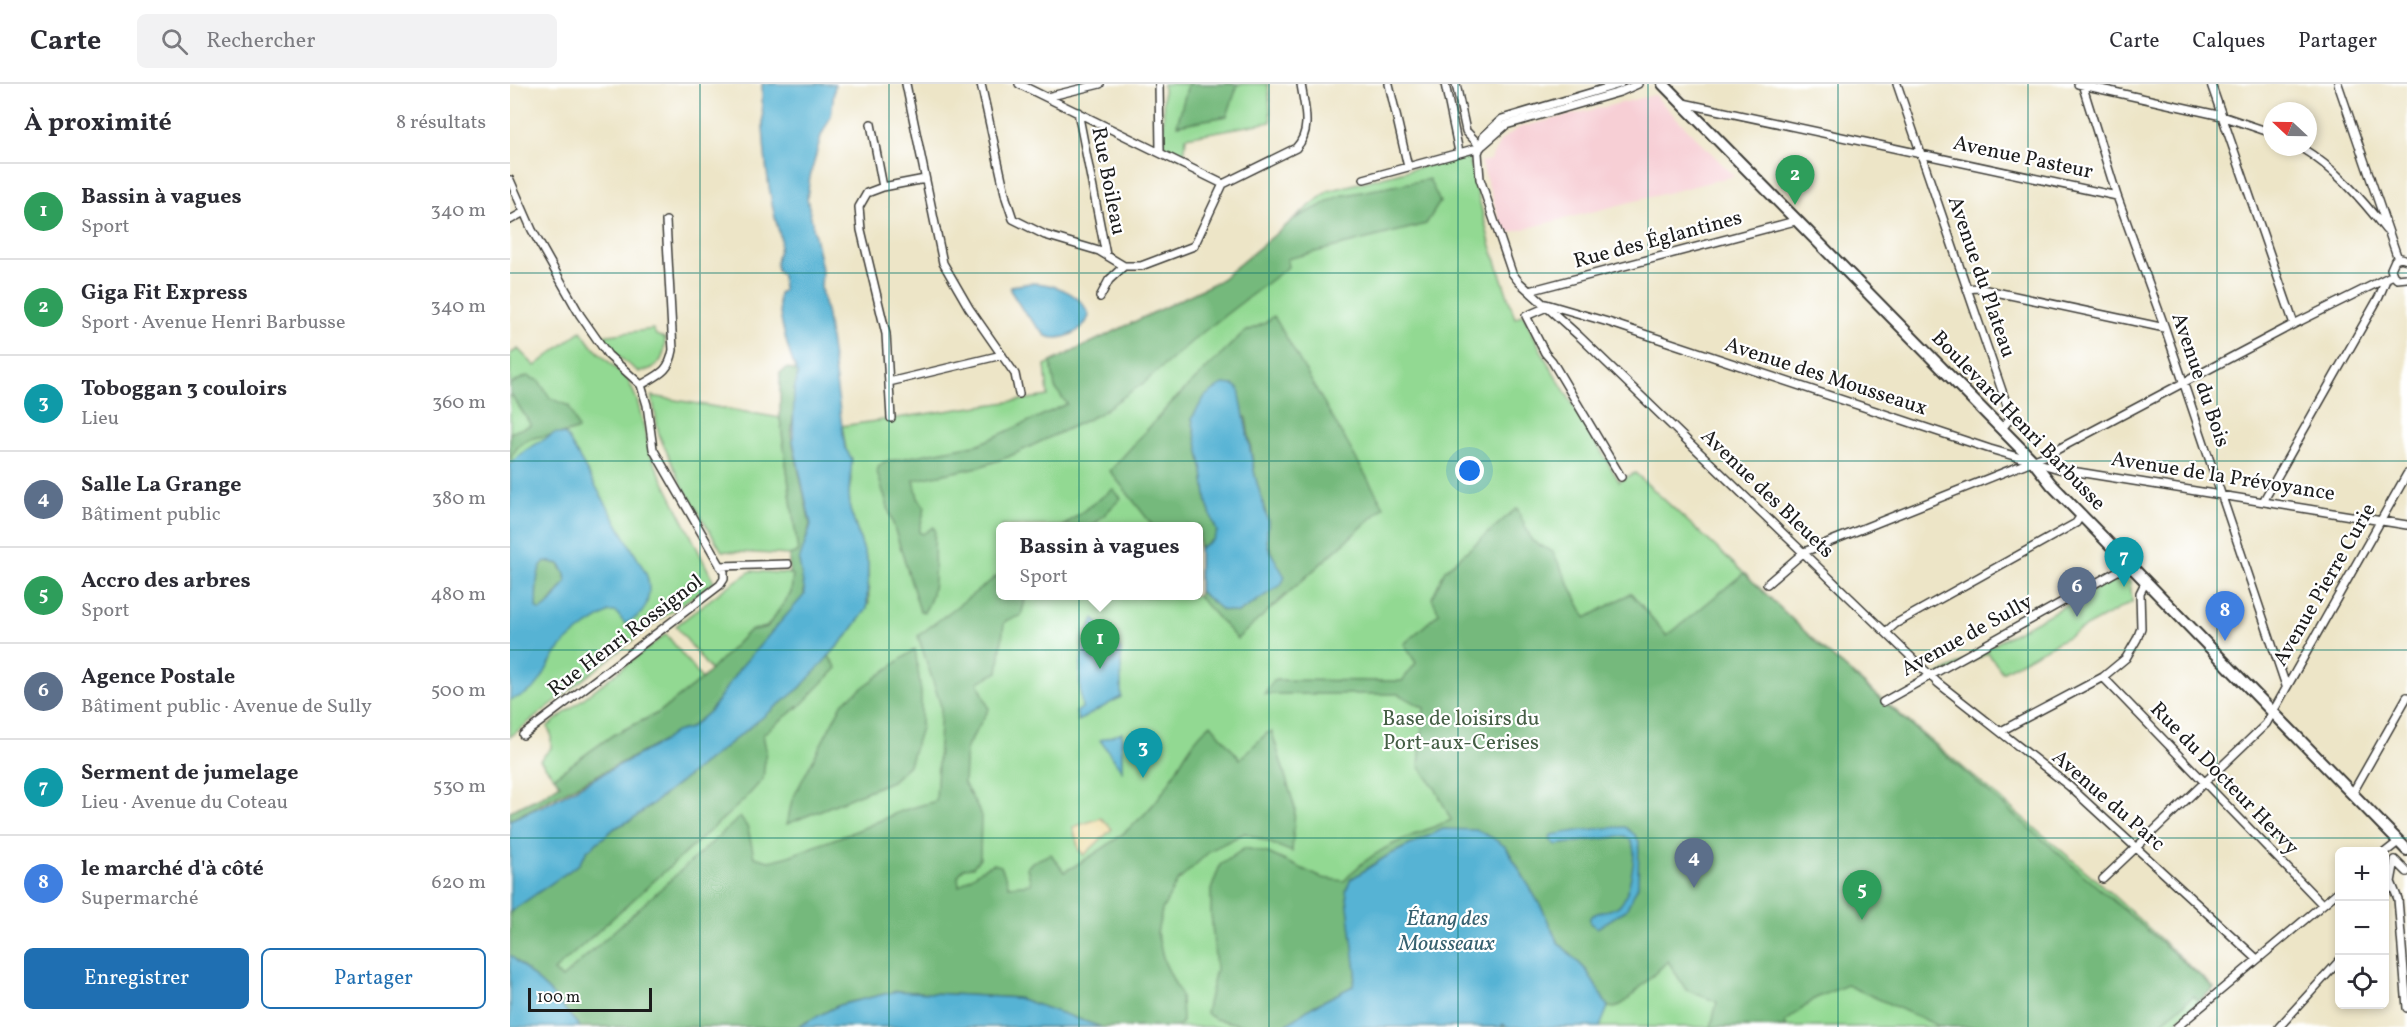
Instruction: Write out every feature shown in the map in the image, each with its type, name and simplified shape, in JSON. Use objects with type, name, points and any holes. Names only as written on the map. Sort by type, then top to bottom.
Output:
[{"type":"main road","name":"Boulevard Henri Barbusse","points":[[1663,84],[2033,461],[2051,484],[2407,850]]},
{"type":"street","points":[[906,84],[943,263],[969,308],[1015,374],[1019,394]]},
{"type":"street","points":[[981,84],[1006,198],[1013,219],[1045,235],[1099,251],[1124,266],[1141,266],[1194,246],[1223,184],[1296,148],[1302,142],[1307,128],[1301,84]]},
{"type":"street","points":[[1019,84],[1160,151],[1223,184]]},
{"type":"street","points":[[1047,98],[1100,84]]},
{"type":"street","points":[[1159,84],[1160,151]]},
{"type":"street","points":[[1389,84],[1408,167]]},
{"type":"street","points":[[1445,84],[1459,152]]},
{"type":"street","points":[[1456,84],[1466,131],[1481,147]]},
{"type":"street","points":[[1481,147],[1488,130],[1502,118],[1620,84]]},
{"type":"street","points":[[1364,179],[1481,147],[1506,125],[1620,92],[1638,84]]},
{"type":"street","name":"Avenue du Plateau","points":[[1897,84],[2011,417],[2001,430]]},
{"type":"street","points":[[2081,84],[2223,116],[2263,130]]},
{"type":"street","name":"Avenue du Bois","points":[[2081,84],[2117,196],[2184,383],[2286,686]]},
{"type":"street","points":[[2211,84],[2294,324]]},
{"type":"street","points":[[2338,84],[2398,259]]},
{"type":"street","name":"Avenue Pasteur","points":[[1680,102],[2117,196]]},
{"type":"street","name":"Rue Boileau","points":[[1078,112],[1106,255]]},
{"type":"street","points":[[871,124],[883,187]]},
{"type":"street","name":"Avenue des Bleuets","points":[[1481,147],[1477,163],[1480,179],[1512,273],[1931,675]]},
{"type":"street","points":[[2316,156],[2339,175],[2390,234]]},
{"type":"street","points":[[891,418],[886,334],[861,230],[859,207],[867,194],[883,187],[925,179]]},
{"type":"street","points":[[510,180],[524,212],[580,315],[608,355],[641,385],[664,372],[671,363],[673,350],[666,221]]},
{"type":"street","points":[[510,220],[524,212]]},
{"type":"street","name":"Rue des Églantines","points":[[1529,291],[1798,224]]},
{"type":"street","points":[[2398,259],[2407,260]]},
{"type":"street","points":[[2264,501],[2379,297],[2389,278],[2391,266],[2398,259]]},
{"type":"street","points":[[1100,297],[1109,280],[1124,266]]},
{"type":"street","points":[[1767,585],[1804,552],[2033,461],[2371,285],[2389,278],[2407,280]]},
{"type":"street","points":[[1967,289],[1977,288],[2165,328]]},
{"type":"street","points":[[1546,305],[1526,316],[1545,353],[1621,477]]},
{"type":"street","name":"Avenue des Mousseaux","points":[[1546,305],[1608,322],[1968,442],[2033,461]]},
{"type":"street","points":[[889,382],[1002,355]]},
{"type":"street","name":"Rue Henri Rossignol","points":[[524,735],[720,585],[724,572],[653,449],[647,405],[641,385]]},
{"type":"street","name":"Avenue de la Prévoyance","points":[[2033,461],[2059,469],[2407,525]]},
{"type":"street","name":"Avenue Pierre Curie","points":[[2103,879],[2266,724],[2407,474]]},
{"type":"street","points":[[1887,631],[1894,624],[2076,523],[2082,514]]},
{"type":"street","points":[[720,566],[788,564]]},
{"type":"street","name":"Avenue de Sully","points":[[1883,702],[2130,564]]},
{"type":"street","points":[[2001,731],[2103,677],[2126,658],[2141,628],[2140,593],[2146,580]]},
{"type":"street","name":"Avenue du Parc","points":[[1931,675],[2069,786],[2257,959]]},
{"type":"street","name":"Rue du Docteur Hervy","points":[[2103,677],[2322,904]]},
{"type":"street","points":[[2352,794],[2407,697]]},
{"type":"street","points":[[2389,850],[2398,842]]},
{"type":"street","points":[[2389,886],[2395,860],[2407,872]]},
{"type":"street","points":[[2391,882],[2398,899],[2407,1008]]},
{"type":"street","points":[[2176,1027],[2335,894]]},
{"type":"street","points":[[2279,1027],[2335,965]]},
{"type":"shaded area","points":[[1654,95],[1734,176],[1504,234],[1481,162],[1490,160],[1501,140],[1520,127]]},
{"type":"green space","points":[[1163,84],[1268,84],[1271,122],[1186,137],[1184,159],[1164,149]]},
{"type":"green space","points":[[1188,84],[1238,84],[1227,116],[1177,125]]},
{"type":"green space","name":"Base de loisirs du Port-aux-Cerises","points":[[1468,155],[1490,243],[1515,318],[1523,314],[1546,360],[1619,481],[1635,473],[1824,650],[2094,878],[2214,988],[2170,1027],[580,1027],[510,912],[615,828],[633,819],[800,688],[847,636],[869,604],[868,563],[850,510],[851,479],[842,426],[1048,396],[1045,365],[1219,281],[1328,191]]},
{"type":"green space","points":[[1429,179],[1440,202],[1426,224],[1287,259],[1288,267],[1198,336],[1145,382],[1097,415],[1008,457],[979,467],[914,480],[918,498],[925,507],[919,532],[923,534],[933,527],[935,530],[934,584],[929,603],[924,612],[920,611],[877,472],[879,466],[884,462],[979,444],[1067,404],[1055,388],[1051,362],[1219,281],[1294,219],[1340,196]]},
{"type":"green space","points":[[1274,316],[1384,507],[1237,639],[1202,600],[1203,594],[1222,610],[1238,613],[1263,597],[1274,559],[1267,540],[1268,521],[1255,476],[1246,417],[1192,418],[1207,504],[1217,532],[1213,540],[1203,546],[1203,522],[1150,522],[1110,471],[1171,403],[1243,333],[1265,323]]},
{"type":"green space","points":[[653,329],[656,335],[665,338],[663,356],[657,365],[639,372],[611,351],[601,336]]},
{"type":"green space","points":[[581,331],[591,345],[628,380],[637,400],[652,458],[714,582],[656,622],[510,737],[510,354],[518,349],[535,366]]},
{"type":"green space","points":[[788,368],[798,372],[791,435],[810,524],[803,551],[804,596],[738,671],[711,710],[691,727],[510,820],[510,811],[542,796],[560,784],[554,777],[613,735],[658,713],[702,679],[749,631],[767,627],[791,593],[793,575],[789,573],[789,555],[798,552],[780,418],[780,373]]},
{"type":"green space","points":[[527,376],[539,381],[550,398],[569,406],[578,429],[532,438],[523,442],[510,460],[510,433],[531,425],[510,393],[510,384]]},
{"type":"green space","points":[[652,396],[780,418],[798,552],[789,555],[722,551],[683,487],[659,435]]},
{"type":"green space","points":[[1113,489],[1121,498],[1097,522],[1068,522]]},
{"type":"green space","points":[[1517,508],[1532,541],[1553,552],[1586,618],[1631,593],[1667,636],[1744,573],[1824,650],[2214,988],[2199,1001],[2194,996],[2156,1027],[1941,1027],[1847,985],[1816,998],[1784,1023],[1787,1027],[1711,1027],[1717,1002],[1686,990],[1668,961],[1624,1003],[1615,1008],[1608,1007],[1587,971],[1557,941],[1543,910],[1506,847],[1443,829],[1387,856],[1350,880],[1356,972],[1353,986],[1312,1007],[1283,1027],[1252,1027],[1215,1019],[1206,1013],[1216,969],[1211,890],[1220,865],[1245,848],[1268,853],[1322,878],[1344,881],[1367,859],[1380,851],[1451,820],[1435,788],[1419,766],[1424,708],[1398,694],[1264,694],[1274,680],[1402,681],[1416,663],[1404,644],[1439,613],[1432,598],[1445,570]]},
{"type":"green space","points":[[546,561],[559,564],[565,574],[566,582],[544,610],[539,611],[536,608],[537,582],[542,565]]},
{"type":"green space","points":[[751,571],[793,574],[791,593],[767,627],[749,631],[711,671],[676,626]]},
{"type":"green space","points":[[2121,575],[2130,581],[2132,602],[2002,672],[1988,653],[1941,678],[1936,676]]},
{"type":"green space","points":[[996,577],[996,600],[1025,600],[1021,616],[1004,623],[998,672],[978,682],[989,709],[966,748],[964,783],[981,814],[980,858],[973,867],[964,868],[958,876],[959,886],[994,864],[1001,866],[1009,886],[1031,884],[1027,868],[1032,862],[1051,854],[1064,872],[1092,855],[1133,826],[1155,802],[1191,746],[1211,724],[1240,759],[1267,733],[1272,732],[1295,808],[1292,852],[1245,833],[1211,850],[1177,882],[1162,910],[1157,933],[1164,961],[1181,996],[1182,1022],[1177,1027],[1101,1027],[1018,998],[897,991],[839,1005],[797,1027],[580,1027],[549,991],[510,955],[510,912],[579,864],[587,851],[615,828],[633,819],[800,688],[828,655],[837,668],[802,704],[763,734],[766,750],[763,779],[745,799],[554,971],[562,978],[740,817],[748,828],[754,857],[769,861],[786,857],[861,829],[901,811],[936,801],[941,706],[918,636]]},
{"type":"green space","points":[[666,634],[702,679],[658,713],[613,735],[554,777],[540,760],[551,748],[551,734],[547,727]]},
{"type":"green space","points":[[915,649],[921,692],[921,728],[909,765],[892,781],[787,824],[792,800],[843,702]]},
{"type":"sand","points":[[1101,818],[1112,829],[1084,855],[1079,850],[1073,827]]},
{"type":"water","points":[[762,84],[835,84],[831,116],[821,136],[807,198],[822,269],[821,289],[827,316],[845,448],[852,459],[850,510],[868,563],[867,609],[847,636],[800,688],[633,819],[615,828],[587,851],[579,864],[510,912],[510,820],[549,803],[662,742],[675,732],[690,728],[711,710],[740,668],[805,594],[799,561],[811,525],[793,441],[794,390],[798,374],[788,346],[780,311],[779,293],[783,291],[782,275],[778,271],[776,261],[781,241],[771,200],[766,162]]},
{"type":"water","points":[[1031,283],[1057,287],[1073,295],[1080,301],[1089,316],[1086,322],[1077,331],[1065,337],[1046,336],[1024,312],[1010,290],[1011,286]]},
{"type":"water","points":[[1223,384],[1234,385],[1239,389],[1255,476],[1268,521],[1269,549],[1285,577],[1281,585],[1238,613],[1222,610],[1203,594],[1203,546],[1213,540],[1217,532],[1207,504],[1192,418],[1205,396]]},
{"type":"water","points":[[555,433],[566,435],[646,573],[649,590],[645,607],[637,617],[625,624],[616,612],[609,612],[588,625],[562,646],[536,687],[510,700],[510,464],[526,450]],"holes":[[[546,561],[560,564],[566,582],[551,603],[540,611],[536,608],[537,582],[542,565]]]},
{"type":"water","points":[[1094,618],[1121,650],[1121,697],[1078,721],[1076,712],[1082,708],[1081,662]]},
{"type":"water","points":[[1122,732],[1122,771],[1100,740]]},
{"type":"water","points":[[1625,827],[1639,841],[1638,886],[1626,910],[1597,928],[1590,923],[1590,917],[1620,905],[1626,894],[1633,867],[1632,843],[1624,836],[1556,845],[1550,840],[1551,835],[1597,828]]},
{"type":"water","name":"Étang des Mousseaux","points":[[1443,829],[1476,830],[1506,847],[1543,910],[1557,941],[1587,971],[1608,1007],[1600,1027],[1508,1027],[1503,1024],[1501,1027],[1283,1027],[1312,1007],[1353,986],[1356,972],[1346,890],[1351,879],[1387,856]]},
{"type":"water","points":[[510,955],[549,991],[580,1027],[510,1027]]},
{"type":"water","points":[[897,991],[1018,998],[1101,1027],[797,1027],[839,1005]]},
{"type":"place","name":"Giga Fit Express","points":[[1795,205]]},
{"type":"place","name":"Serment de jumelage","points":[[2124,587]]},
{"type":"place","name":"Agence Postale","points":[[2077,617]]},
{"type":"place","name":"le marché d'à côté","points":[[2225,641]]},
{"type":"place","name":"Bassin à vagues","points":[[1100,669]]},
{"type":"place","name":"Toboggan 3 couloirs","points":[[1143,778]]},
{"type":"place","name":"Salle La Grange","points":[[1694,888]]},
{"type":"place","name":"Accro des arbres","points":[[1862,920]]}]
